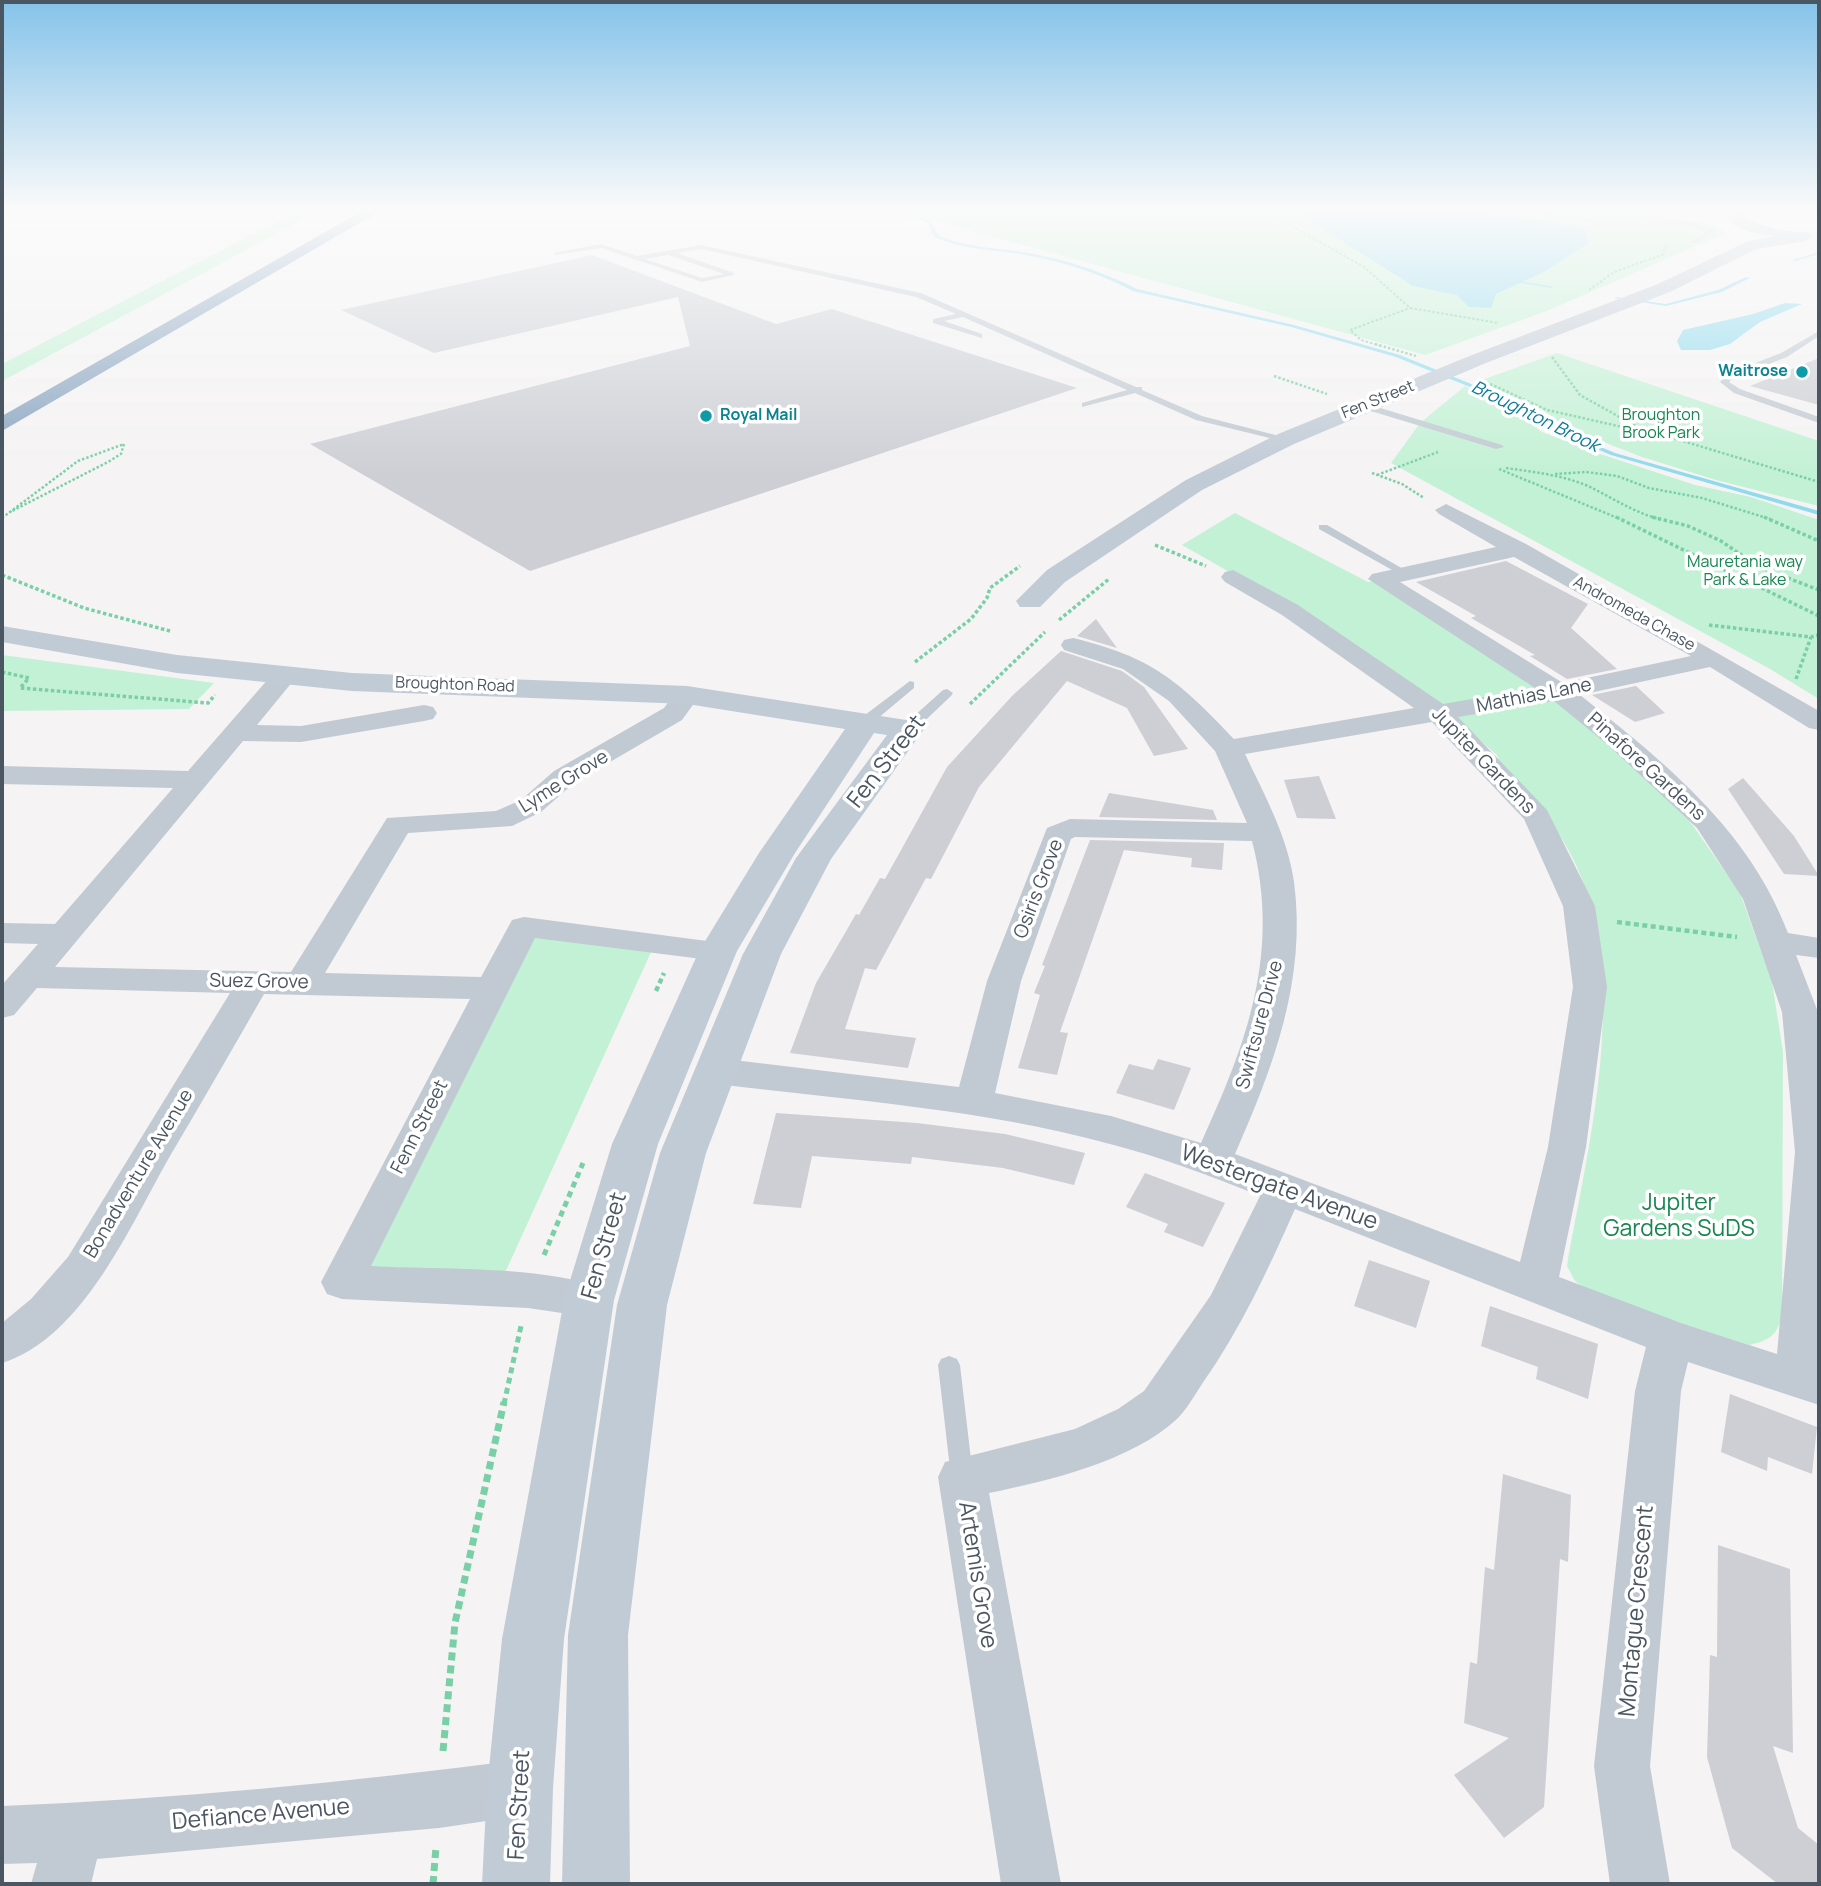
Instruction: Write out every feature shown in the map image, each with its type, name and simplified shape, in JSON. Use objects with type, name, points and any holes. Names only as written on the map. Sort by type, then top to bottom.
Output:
[{"type":"highway","points":[[2,425],[220,299]]},
{"type":"street","name":"Fen Street","points":[[1030,601],[1056,576],[1194,485],[1286,439],[1447,372],[1635,299]]},
{"type":"street","name":"Andromeda Chase","points":[[1446,510],[1639,616],[1819,722]]},
{"type":"street","points":[[1392,576],[1518,549]]},
{"type":"street","name":"Pinafore Gardens","points":[[1392,576],[1559,692],[1619,740],[1708,822],[1759,899],[1759,940],[1800,1012],[1815,1152],[1809,1382]]},
{"type":"street","name":"Jupiter Gardens","points":[[1233,577],[1290,610],[1440,714],[1537,816],[1579,906],[1590,987],[1567,1147],[1535,1287]]},
{"type":"street","name":"Broughton Road","points":[[2,634],[177,664],[352,682],[898,706]]},
{"type":"street","name":"Swiftsure Drive","points":[[1073,645],[1132,664],[1178,695],[1228,748],[1264,832],[1278,881],[1280,949],[1277,977],[1251,1075],[1212,1161]]},
{"type":"street","name":"Mathias Lane","points":[[1228,748],[1440,714],[1714,659]]},
{"type":"street","points":[[2,1007],[285,675]]},
{"type":"street","name":"Lyme Grove","points":[[301,984],[398,824],[501,820],[531,806],[564,777],[674,714],[687,695]]},
{"type":"street","name":"Fen Street","points":[[516,1884],[520,1788],[533,1639],[589,1300],[635,1144],[718,951],[776,853],[898,706]]},
{"type":"street","name":"Fen Street","points":[[596,1884],[598,1636],[642,1306],[682,1153],[762,954],[898,706]]},
{"type":"street","points":[[236,733],[301,734],[424,713]]},
{"type":"street","points":[[2,775],[196,780]]},
{"type":"street","name":"Osiris Grove","points":[[975,1102],[1004,981],[1058,834],[1070,828],[1264,832]]},
{"type":"street","name":"Fenn Street","points":[[589,1300],[528,1291],[342,1282],[524,927],[718,951]]},
{"type":"street","points":[[2,933],[65,934]]},
{"type":"street","points":[[1759,940],[1819,948]]},
{"type":"street","name":"Suez Grove","points":[[28,977],[491,988]]},
{"type":"street","name":"Bonadventure Avenue","points":[[2,1345],[19,1336],[53,1307],[83,1269],[254,982]]},
{"type":"street","name":"Westergate Avenue","points":[[717,1071],[975,1102],[1111,1130],[1212,1161],[1284,1187],[1671,1338],[1809,1382]]},
{"type":"street","name":"Artemis Grove","points":[[1031,1884],[962,1477],[1036,1464],[1059,1456],[1106,1439],[1160,1407],[1214,1334],[1245,1276],[1284,1187]]},
{"type":"street","name":"Montague Crescent","points":[[1640,1884],[1622,1766],[1658,1391],[1671,1338]]},
{"type":"street","name":"Defiance Avenue","points":[[2,1835],[67,1858],[520,1788]]},
{"type":"lane","points":[[927,299],[1073,364],[1139,389],[1199,418],[1286,439]]},
{"type":"lane","points":[[964,315],[936,321],[979,336]]},
{"type":"lane","points":[[1819,333],[1784,355],[1730,376],[1724,382],[1737,391],[1819,420]]},
{"type":"lane","points":[[1085,405],[1139,389]]},
{"type":"lane","points":[[1364,406],[1499,447]]},
{"type":"lane","points":[[1323,527],[1392,576]]},
{"type":"lane","name":"Fen Street","points":[[898,706],[947,693]]},
{"type":"lane","points":[[949,1365],[962,1477]]},
{"type":"path","points":[[1404,299],[1410,308]]},
{"type":"path","points":[[1421,357],[1361,340],[1350,330],[1410,308],[1500,324]]},
{"type":"path","points":[[1548,351],[1580,395],[1648,433]]},
{"type":"path","points":[[1274,376],[1364,406]]},
{"type":"path","points":[[1484,382],[1547,410],[1648,433],[1819,482]]},
{"type":"path","points":[[2,519],[10,512],[88,455],[109,446],[124,444],[121,454],[108,462],[10,512]]},
{"type":"path","points":[[1377,475],[1438,452]]},
{"type":"path","points":[[1819,590],[1759,567],[1721,541],[1688,526],[1645,515],[1585,485],[1550,474],[1491,466],[1641,527],[1819,616]]},
{"type":"path","points":[[1550,474],[1586,472],[1617,476],[1648,488],[1702,498],[1774,520],[1819,541]]},
{"type":"path","points":[[1372,473],[1402,484],[1446,510]]},
{"type":"path","points":[[1148,549],[1165,538]]},
{"type":"path","points":[[1155,545],[1233,577]]},
{"type":"path","points":[[968,706],[1049,628],[1119,571]]},
{"type":"path","points":[[2,575],[32,590],[91,610],[179,634]]},
{"type":"path","points":[[898,706],[906,674],[912,664],[981,610],[989,598],[990,588]]},
{"type":"path","points":[[1639,616],[1811,637],[1819,635]]},
{"type":"path","points":[[1788,703],[1811,637]]},
{"type":"path","points":[[2,672],[29,678],[20,688],[208,703],[223,687]]},
{"type":"path","points":[[1610,921],[1759,940]]},
{"type":"green space","points":[[127,299],[155,299],[2,381],[2,364]]},
{"type":"green space","points":[[1220,299],[1575,299],[1425,355]]},
{"type":"green space","name":"Broughton Brook Park","points":[[1557,353],[1819,441],[1819,506],[1716,480],[1642,457],[1567,428],[1540,408],[1479,381]]},
{"type":"green space","name":"Mauretania way Park & Lake","points":[[1465,386],[1515,411],[1542,432],[1597,453],[1695,485],[1751,497],[1819,520],[1819,699],[1770,669],[1391,463],[1420,423]]},
{"type":"green space","name":"Jupiter Gardens SuDS","points":[[1235,513],[1368,582],[1376,581],[1568,708],[1689,820],[1740,893],[1772,982],[1783,1052],[1782,1315],[1772,1336],[1749,1345],[1594,1295],[1575,1281],[1567,1266],[1594,1117],[1603,1014],[1601,963],[1593,914],[1577,867],[1553,826],[1501,765],[1497,755],[1468,730],[1233,574],[1182,545]]},
{"type":"green space","points":[[2,655],[214,683],[189,709],[2,711]]},
{"type":"green space","points":[[534,936],[652,950],[504,1275],[367,1270]]},
{"type":"water","points":[[1461,299],[1494,299],[1491,308],[1469,307]]},
{"type":"water","points":[[1785,303],[1802,304],[1760,322],[1730,344],[1710,350],[1681,350],[1677,341],[1683,330],[1753,314]]},
{"type":"building","name":"Royal Mail","points":[[391,299],[669,299],[434,353],[341,310]]},
{"type":"building","name":"Royal Mail","points":[[678,299],[709,299],[776,324],[832,309],[1077,388],[530,571],[310,444],[690,346]]},
{"type":"building","name":"Waitrose","points":[[1819,358],[1819,405],[1750,386]]},
{"type":"building","points":[[1506,561],[1588,604],[1571,628],[1617,669],[1567,679],[1530,656],[1535,655],[1471,618],[1476,616],[1416,582]]},
{"type":"building","points":[[1096,619],[1117,648],[1077,636]]},
{"type":"building","points":[[1061,651],[1122,671],[1144,687],[1188,749],[1154,756],[1127,708],[1067,681],[979,787],[931,879],[926,878],[876,970],[865,968],[845,1029],[916,1038],[908,1068],[790,1053],[816,983],[856,914],[859,915],[880,878],[885,879],[947,767],[1012,696]]},
{"type":"building","points":[[1636,686],[1665,713],[1635,722],[1592,695]]},
{"type":"building","points":[[1319,776],[1336,819],[1297,818],[1284,780]]},
{"type":"building","points":[[1743,778],[1794,836],[1819,876],[1784,874],[1728,789]]},
{"type":"building","points":[[1109,793],[1213,810],[1217,820],[1099,817]]},
{"type":"building","points":[[1090,840],[1224,843],[1222,870],[1191,867],[1192,858],[1124,850],[1060,1032],[1068,1033],[1057,1075],[1018,1068],[1040,995],[1034,993],[1045,966],[1042,965]]},
{"type":"building","points":[[1158,1059],[1191,1068],[1174,1110],[1116,1093],[1129,1064],[1153,1070]]},
{"type":"building","points":[[776,1113],[917,1123],[1005,1134],[1085,1153],[1074,1185],[1003,1168],[912,1157],[911,1164],[812,1156],[801,1208],[753,1204]]},
{"type":"building","points":[[1145,1173],[1225,1203],[1203,1247],[1164,1232],[1168,1224],[1126,1207]]},
{"type":"building","points":[[1369,1260],[1430,1281],[1416,1328],[1354,1306]]},
{"type":"building","points":[[1490,1306],[1598,1344],[1588,1399],[1536,1379],[1538,1367],[1481,1346]]},
{"type":"building","points":[[1730,1394],[1817,1427],[1812,1474],[1768,1457],[1767,1471],[1721,1452]]},
{"type":"building","points":[[1503,1474],[1571,1495],[1568,1562],[1560,1559],[1544,1807],[1504,1838],[1454,1775],[1509,1738],[1464,1723],[1470,1662],[1477,1664],[1485,1567],[1494,1570]]},
{"type":"building","points":[[1718,1545],[1790,1569],[1793,1753],[1773,1746],[1798,1828],[1819,1845],[1819,1884],[1778,1884],[1732,1848],[1707,1757],[1710,1655],[1717,1657]]},
{"type":"waterway","name":"Broughton Brook","points":[[1174,299],[1292,326],[1398,356],[1526,408],[1552,428],[1613,454],[1819,513]]},
{"type":"waterway","points":[[1623,299],[1666,305],[1689,299]]},
{"type":"place","name":"Waitrose","points":[[1802,372]]},
{"type":"place","name":"Royal Mail","points":[[706,416]]}]
